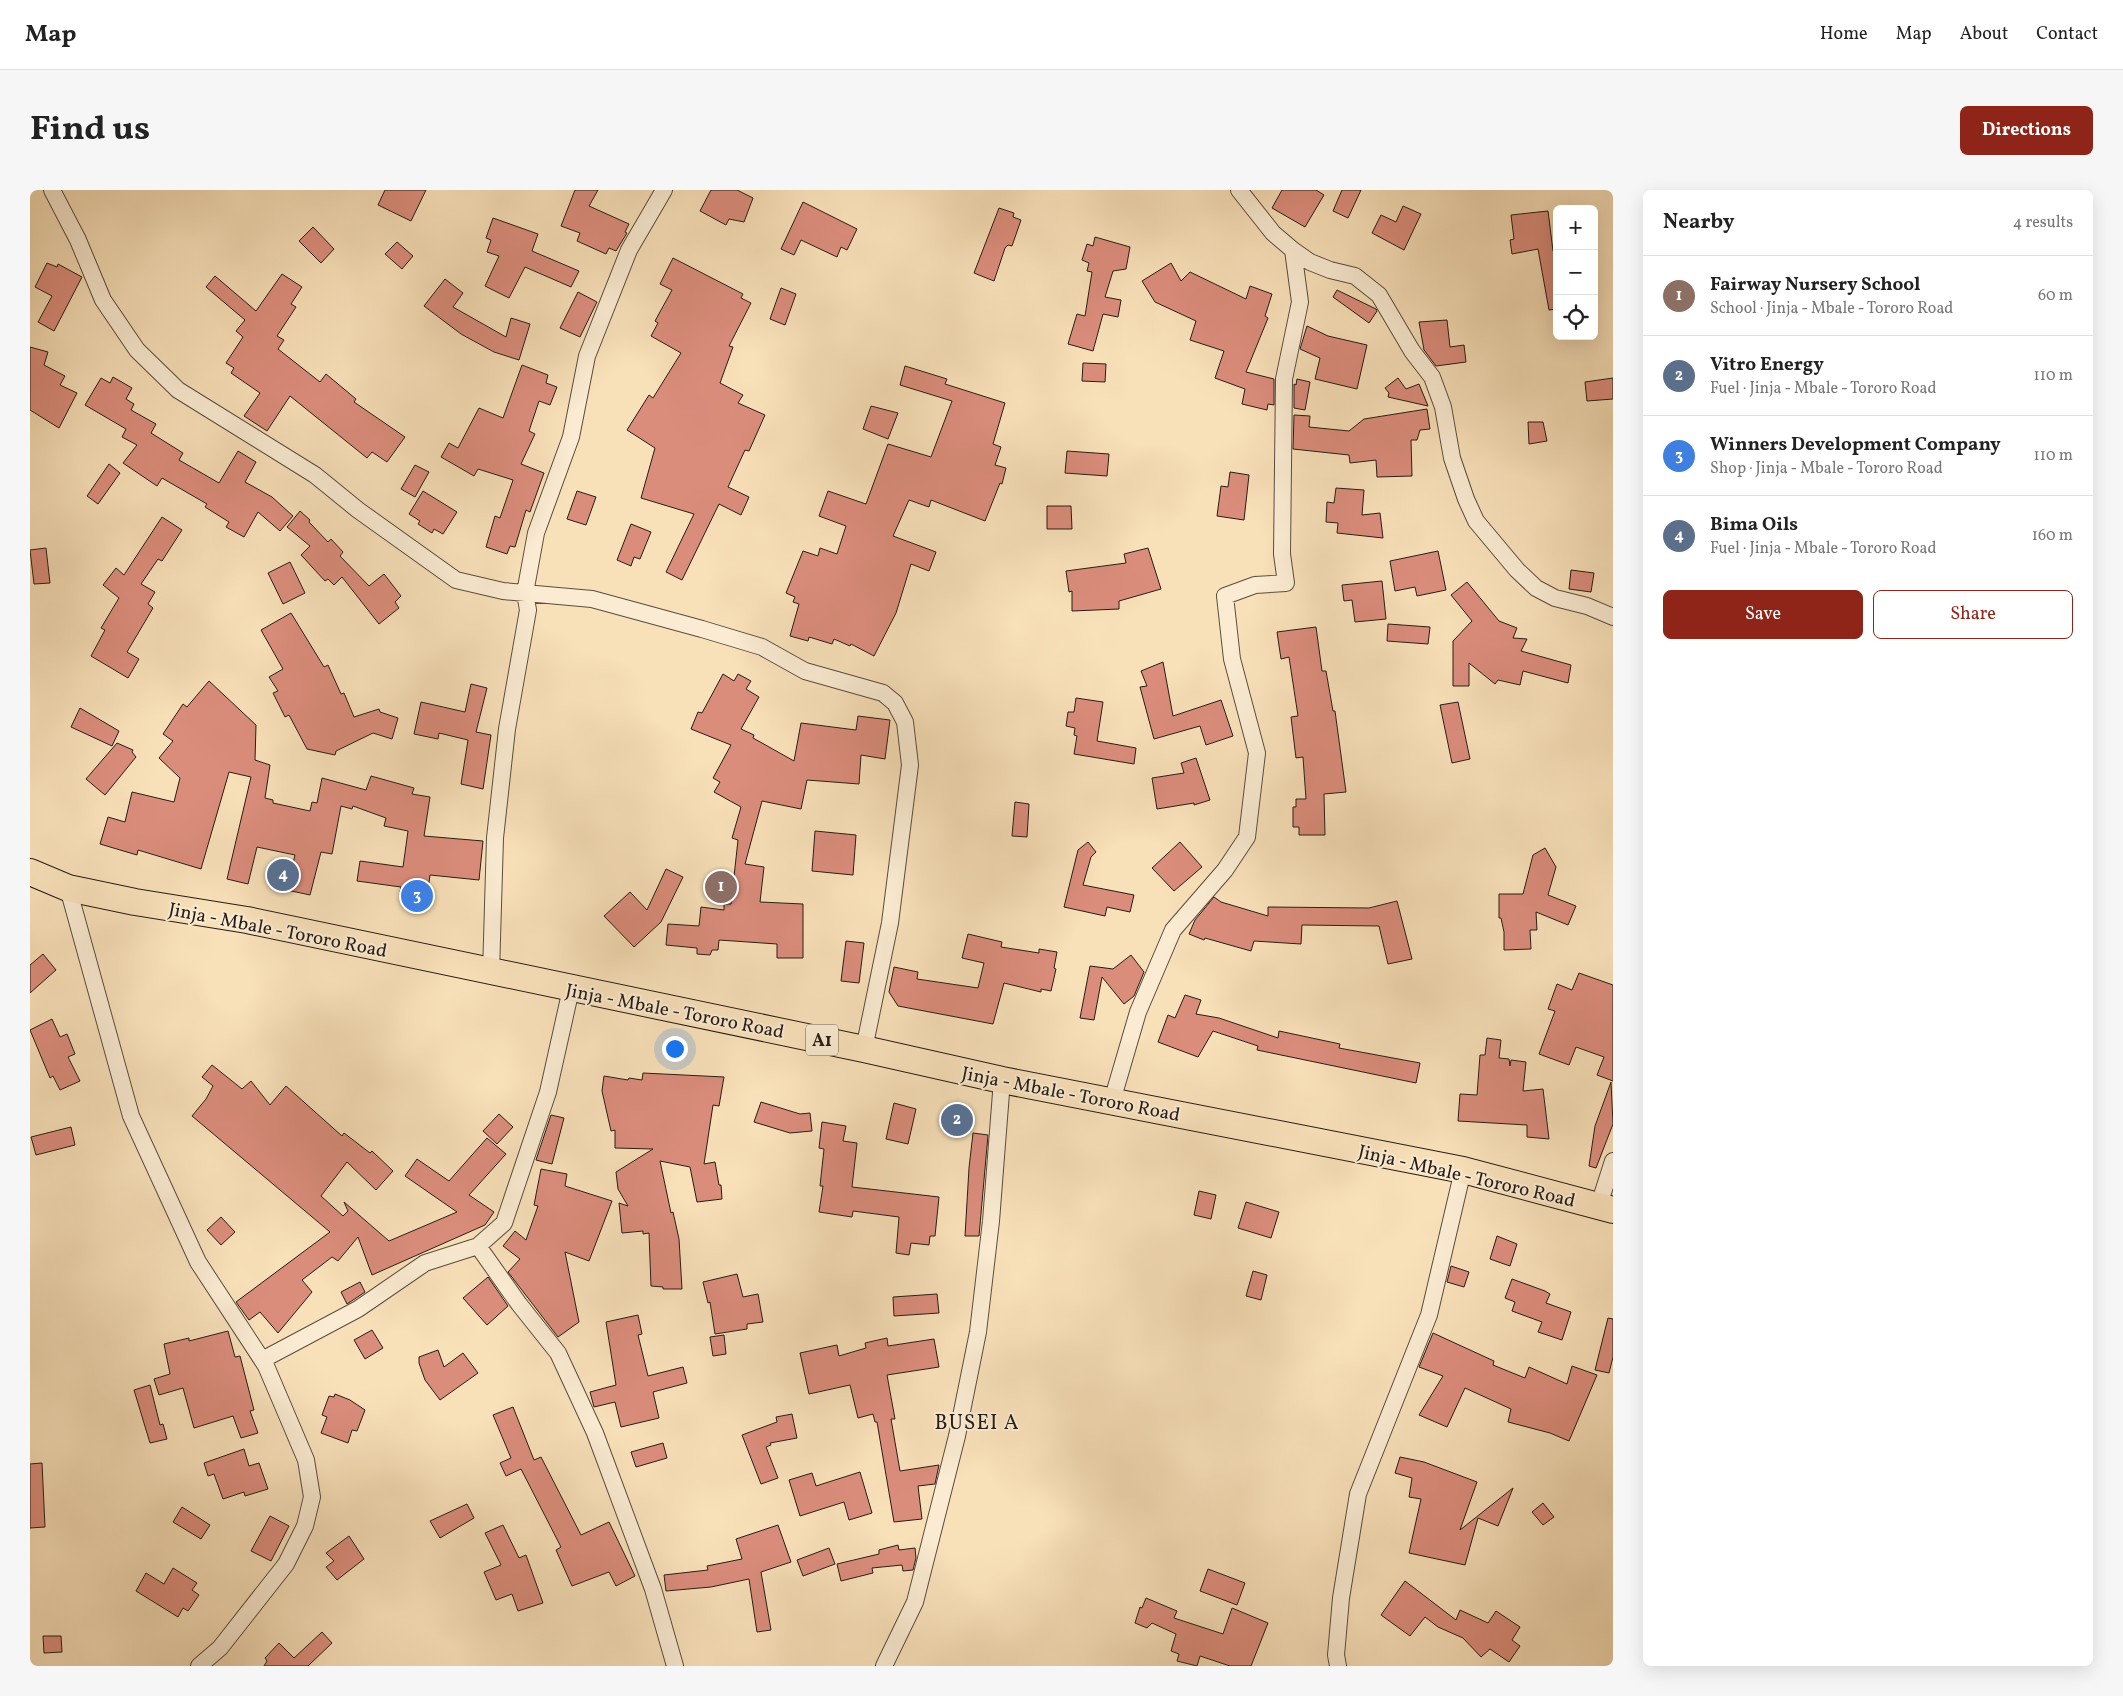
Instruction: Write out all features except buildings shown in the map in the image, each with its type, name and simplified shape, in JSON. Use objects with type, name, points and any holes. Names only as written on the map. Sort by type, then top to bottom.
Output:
[{"type":"main road","name":"Jinja - Mbale - Tororo Road","points":[[30,872],[68,888],[135,902],[247,920],[491,973],[864,1049],[1002,1080],[1463,1170],[1606,1208]]},
{"type":"street","points":[[52,190],[78,240],[103,300],[137,350],[178,390],[315,475],[358,510],[456,580],[503,591],[592,599],[702,629],[762,647],[805,671],[883,693],[896,703],[905,722],[910,765],[890,923],[864,1049]]},
{"type":"street","points":[[491,973],[495,838],[508,729],[528,610],[525,593],[536,534],[571,437],[586,356],[630,250],[664,190]]},
{"type":"street","points":[[1239,190],[1273,233],[1293,250],[1316,265],[1355,276],[1378,295],[1412,351],[1432,377],[1443,407],[1452,458],[1466,499],[1476,521],[1516,570],[1536,588],[1555,598],[1586,606],[1613,617]]},
{"type":"street","points":[[1112,1101],[1138,1012],[1173,930],[1225,870],[1247,837],[1257,753],[1232,660],[1224,596],[1255,586],[1286,584],[1282,554],[1284,379],[1300,302],[1293,250]]},
{"type":"street","points":[[68,888],[131,1116],[198,1262],[262,1360],[306,1460],[312,1497],[305,1526],[286,1564],[220,1648],[198,1666]]},
{"type":"street","points":[[262,1360],[358,1309],[425,1263],[478,1246],[504,1223],[548,1092],[571,989]]},
{"type":"street","points":[[884,1666],[915,1602],[957,1436],[976,1341],[991,1221],[1002,1080]]},
{"type":"street","points":[[1606,1208],[1613,1161]]},
{"type":"street","points":[[1338,1666],[1336,1655],[1341,1598],[1358,1494],[1429,1316],[1463,1170]]},
{"type":"street","points":[[478,1246],[519,1304],[558,1353],[596,1433],[653,1589],[675,1666]]},
{"type":"place","name":"Bima Oils","points":[[283,875]]},
{"type":"place","name":"Fairway Nursery School","points":[[721,887]]},
{"type":"place","name":"Winners Development Company","points":[[417,896]]},
{"type":"place","name":"Vitro Energy","points":[[957,1120]]},
{"type":"district","name":"BUSEI A","points":[[977,1422]]}]
